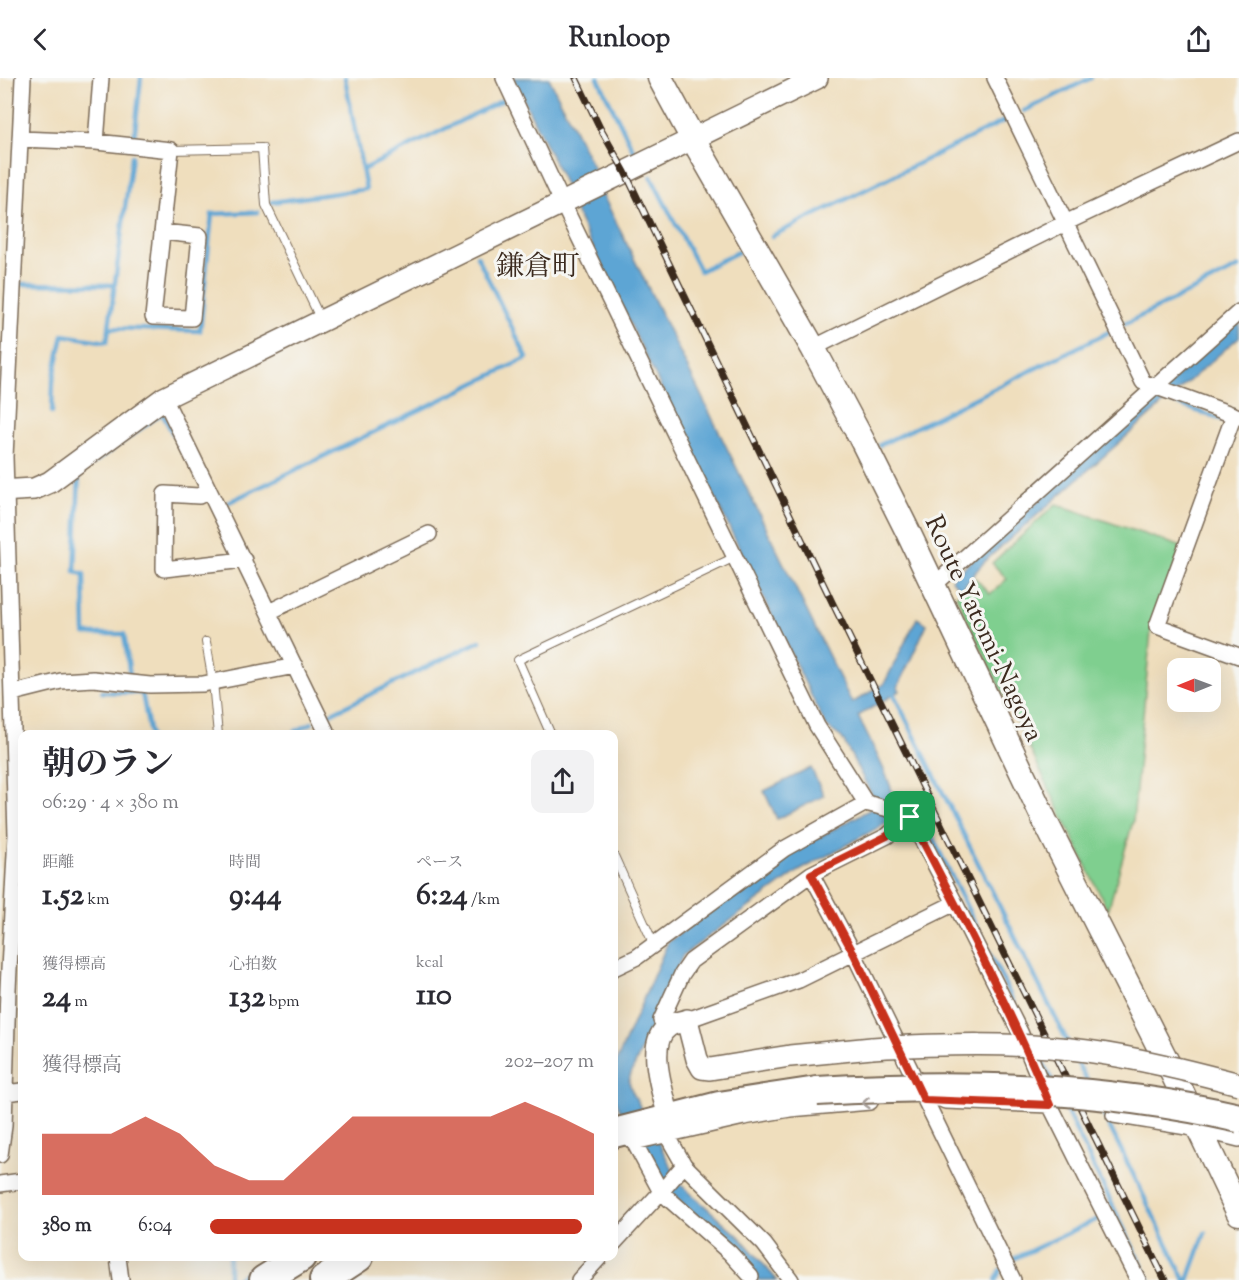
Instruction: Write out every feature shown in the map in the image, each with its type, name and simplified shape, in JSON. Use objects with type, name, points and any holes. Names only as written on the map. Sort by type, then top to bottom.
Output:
[{"type":"highway","points":[[622,1134],[664,1125],[719,1106],[817,1091],[897,1086],[1014,1088],[1113,1096],[1239,1118]]},
{"type":"highway","points":[[264,1280],[295,1261]]},
{"type":"highway","points":[[324,1280],[353,1261]]},
{"type":"main road","name":"Route Yatomi-Nagoya","points":[[660,78],[813,348],[868,452],[1045,821],[1239,1213]]},
{"type":"street","points":[[0,1155],[15,988],[16,835],[13,693],[2,457],[23,78]]},
{"type":"street","points":[[96,142],[101,78]]},
{"type":"street","points":[[504,78],[567,202],[817,726],[867,804],[905,815],[955,903],[1020,1032],[1050,1105],[1138,1280]]},
{"type":"street","points":[[3,491],[34,489],[50,482],[164,398],[817,78]]},
{"type":"street","points":[[995,78],[1143,382],[1237,416],[1157,626],[1239,656]]},
{"type":"street","points":[[20,139],[96,142],[171,150],[162,232],[153,316],[192,318],[200,236],[162,232]]},
{"type":"street","points":[[813,348],[1065,223],[1239,141]]},
{"type":"street","points":[[933,586],[1239,312]]},
{"type":"street","points":[[164,398],[326,730]]},
{"type":"street","points":[[210,490],[199,496],[165,494],[164,569],[243,560]]},
{"type":"street","points":[[269,612],[429,534]]},
{"type":"street","points":[[13,693],[61,681],[93,679],[150,685],[213,682],[295,666]]},
{"type":"street","points":[[618,966],[637,957],[784,849],[867,804]]},
{"type":"street","points":[[678,1023],[661,1020],[690,961],[811,874],[887,836],[905,815]]},
{"type":"street","points":[[811,874],[854,954],[1012,1280]]},
{"type":"street","points":[[791,1280],[764,1244],[684,1165],[664,1125],[656,1062],[656,1047],[660,1037],[678,1023],[799,980],[955,903]]},
{"type":"street","points":[[678,1023],[702,1068],[710,1069],[790,1056],[872,1048],[941,1044],[1011,1045],[1087,1051],[1138,1060],[1239,1084]]},
{"type":"street","points":[[5,1093],[18,1091]]},
{"type":"street","points":[[664,1125],[744,1117],[790,1109],[880,1102],[924,1100],[1050,1105]]},
{"type":"street","points":[[1114,1115],[1199,1129],[1239,1139]]},
{"type":"street","points":[[622,1134],[661,1192],[730,1253],[751,1276]]},
{"type":"street","points":[[618,1239],[684,1165]]},
{"type":"street","points":[[0,1184],[18,1182]]},
{"type":"street","points":[[119,1261],[121,1280]]},
{"type":"street","points":[[579,1280],[596,1261]]},
{"type":"lane","points":[[171,150],[262,148],[266,205],[321,321]]},
{"type":"lane","points":[[549,730],[518,660],[735,557]]},
{"type":"lane","points":[[206,642],[218,730]]},
{"type":"lane","points":[[618,865],[654,945]]},
{"type":"green space","points":[[1056,504],[1182,547],[1151,631],[1133,821],[1108,911],[956,596],[975,578],[990,594],[1007,579],[992,563]]},
{"type":"water","points":[[513,78],[549,78],[596,173],[595,179],[852,703],[884,684],[917,618],[927,624],[898,687],[900,691],[858,716],[881,762],[891,789],[895,809],[892,816],[885,824],[799,871],[683,955],[630,1076],[632,1091],[680,1184],[740,1237],[777,1280],[759,1280],[732,1249],[671,1193],[627,1127],[618,1105],[618,1058],[668,942],[790,853],[871,809],[874,799],[842,738],[826,726],[575,211],[576,207]]},
{"type":"water","points":[[1239,321],[1239,337],[985,561],[961,589],[951,579]]},
{"type":"water","points":[[811,768],[824,796],[777,819],[764,791]]},
{"type":"waterway","points":[[134,139],[141,78]]},
{"type":"waterway","points":[[272,202],[366,189],[345,78]]},
{"type":"waterway","points":[[598,78],[636,156]]},
{"type":"waterway","points":[[1024,111],[1091,78]]},
{"type":"waterway","points":[[362,170],[503,100]]},
{"type":"waterway","points":[[772,236],[1010,118]]},
{"type":"waterway","points":[[52,412],[53,381],[63,335],[107,342],[132,156]]},
{"type":"waterway","points":[[651,177],[700,271],[738,252]]},
{"type":"waterway","points":[[109,328],[200,331],[212,214],[258,212]]},
{"type":"waterway","points":[[229,502],[527,358],[477,256]]},
{"type":"waterway","points":[[1125,324],[1239,267]]},
{"type":"waterway","points":[[20,284],[114,285]]},
{"type":"waterway","points":[[880,445],[1111,331]]},
{"type":"waterway","points":[[1163,399],[1223,420]]},
{"type":"waterway","points":[[92,464],[162,413],[173,434]]},
{"type":"waterway","points":[[83,471],[79,473],[75,572],[84,574],[85,634],[124,634],[130,677]]},
{"type":"waterway","points":[[330,714],[480,641]]},
{"type":"waterway","points":[[892,691],[1068,1043]]},
{"type":"waterway","points":[[102,692],[142,693],[149,730]]},
{"type":"waterway","points":[[298,730],[312,723]]},
{"type":"waterway","points":[[917,806],[1014,1003]]},
{"type":"waterway","points":[[1038,1053],[1052,1081]]},
{"type":"waterway","points":[[1074,1056],[1088,1083]]},
{"type":"waterway","points":[[1062,1102],[1149,1280]]},
{"type":"waterway","points":[[1100,1107],[1185,1280]]},
{"type":"waterway","points":[[1011,1260],[1102,1217]]},
{"type":"waterway","points":[[1188,1280],[1205,1233]]},
{"type":"waterway","points":[[229,1261],[229,1280]]},
{"type":"waterway","points":[[235,1280],[264,1261]]},
{"type":"waterway","points":[[996,1280],[1000,1270]]},
{"type":"railway","points":[[576,78],[600,128],[625,172],[833,604],[1165,1280]]},
{"type":"district","name":"鎌倉町","points":[[538,265]]},
{"type":"route","points":[[910,817],[1020,1032],[1050,1105],[924,1100],[854,954],[811,874],[887,836],[910,817]]}]
